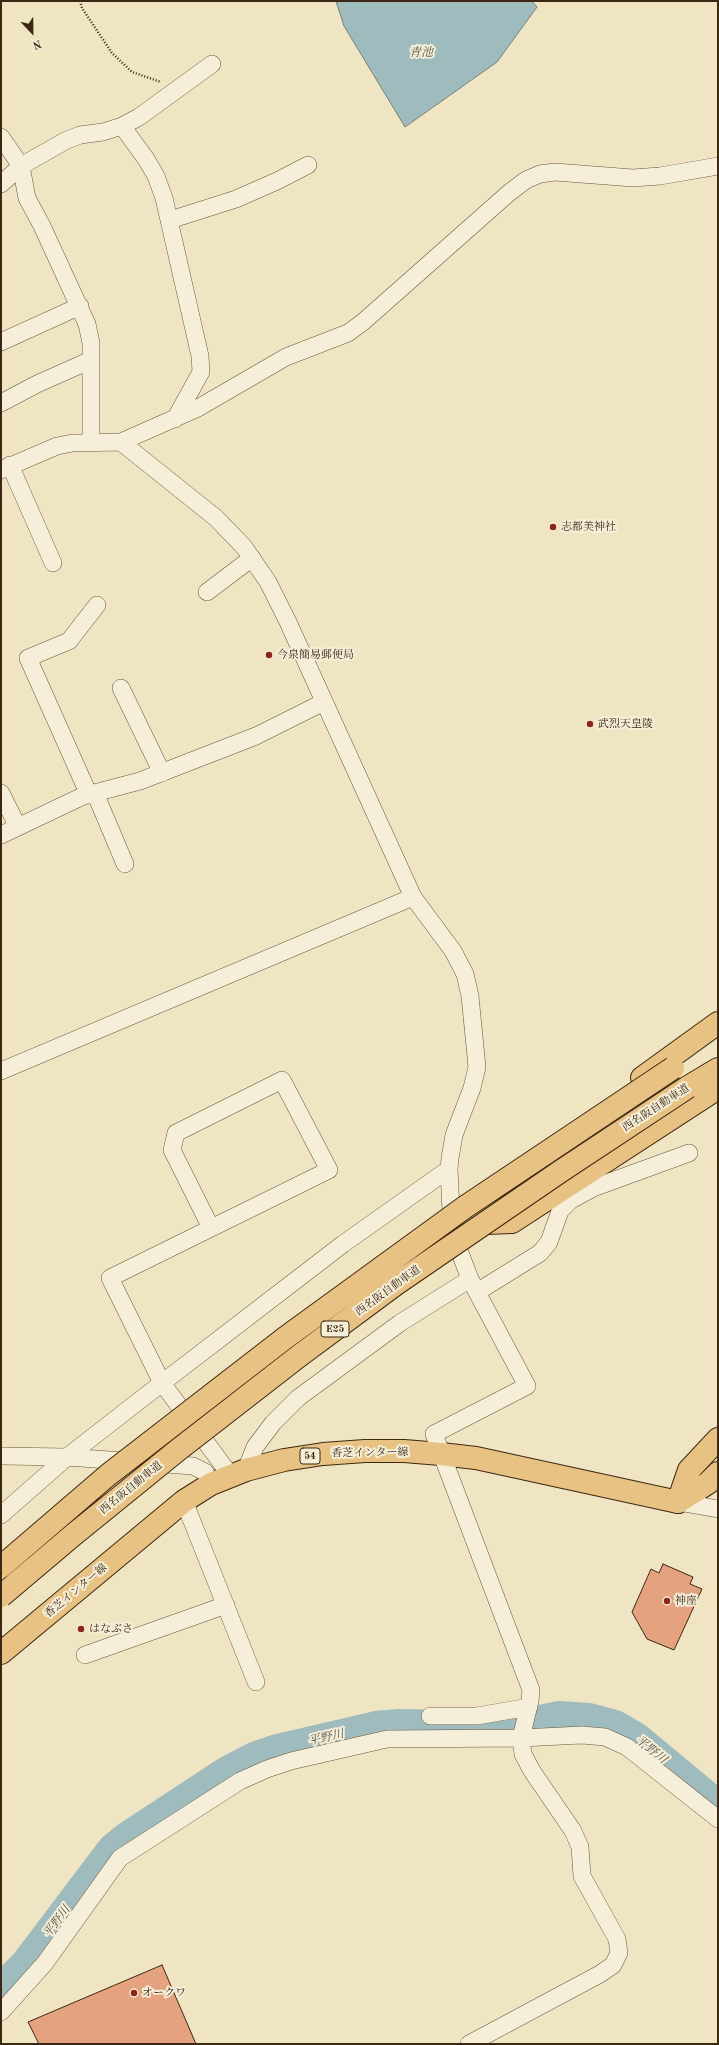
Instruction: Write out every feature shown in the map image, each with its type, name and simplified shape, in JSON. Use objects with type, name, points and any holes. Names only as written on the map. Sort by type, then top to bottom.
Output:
[{"type":"main road","points":[[671,1063],[718,1023]]},
{"type":"main road","name":"西名阪自動車道","points":[[1,1566],[108,1475],[285,1338],[466,1207],[632,1095],[671,1063],[718,1040]]},
{"type":"main road","name":"西名阪自動車道","points":[[1,1596],[178,1450],[299,1356],[396,1284],[486,1223],[692,1094],[718,1069]]},
{"type":"main road","points":[[692,1094],[718,1088]]},
{"type":"main road","points":[[678,1502],[689,1470],[718,1439]]},
{"type":"main road","name":"香芝インター線","points":[[1,1653],[184,1501],[211,1484],[239,1473],[284,1460],[323,1454],[404,1451],[441,1454],[476,1458],[678,1502]]},
{"type":"main road","points":[[678,1502],[708,1484],[718,1473]]},
{"type":"street","points":[[1,184],[21,166],[65,141],[80,135],[103,132],[122,126],[139,117],[212,64]]},
{"type":"street","points":[[122,126],[156,176],[170,220],[200,356],[201,372],[175,419]]},
{"type":"street","points":[[1,137],[21,166],[27,198],[42,226],[88,324],[91,343],[91,442]]},
{"type":"street","points":[[170,220],[250,194],[308,165]]},
{"type":"street","points":[[53,563],[4,466],[57,446],[73,442],[121,442],[175,419],[220,397],[286,357],[348,333],[363,322],[526,180],[540,174],[555,172],[633,178],[660,176],[718,166]]},
{"type":"street","points":[[1,342],[80,306]]},
{"type":"street","points":[[1,403],[37,384],[91,360]]},
{"type":"street","points":[[121,442],[216,518],[244,547],[272,589],[413,897],[453,951],[465,974],[470,996],[477,1067],[472,1088],[454,1135],[449,1169],[452,1232],[474,1286],[527,1386],[434,1434],[531,1690],[522,1735],[523,1754],[532,1771],[573,1831],[580,1847],[582,1876],[617,1939],[619,1953],[613,1965],[600,1974],[470,2044]]},
{"type":"street","points":[[207,592],[252,558]]},
{"type":"street","points":[[97,605],[68,641],[28,658],[125,864]]},
{"type":"street","points":[[121,688],[162,773]]},
{"type":"street","points":[[1,835],[92,794],[124,786],[162,773],[256,736],[324,702]]},
{"type":"street","points":[[1,793],[18,827]]},
{"type":"street","points":[[1,1071],[413,897]]},
{"type":"street","points":[[210,1228],[172,1150],[176,1133],[282,1080],[329,1170],[110,1278],[162,1383],[239,1473],[254,1447],[273,1423],[298,1398],[400,1323],[540,1253],[548,1242],[560,1211],[571,1200],[593,1188],[689,1153]]},
{"type":"street","points":[[1,1515],[67,1457],[162,1383],[343,1244],[449,1169]]},
{"type":"street","points":[[1,1456],[67,1457],[193,1466],[205,1472],[211,1484]]},
{"type":"street","points":[[184,1501],[256,1682]]},
{"type":"street","points":[[678,1502],[718,1509]]},
{"type":"street","points":[[85,1655],[226,1605]]},
{"type":"street","points":[[430,1716],[477,1716],[528,1711]]},
{"type":"street","points":[[1,2012],[44,1962],[120,1858],[240,1781],[267,1769],[291,1761],[387,1739],[522,1735],[582,1735],[605,1737],[626,1747],[718,1819]]},
{"type":"path","points":[[80,1],[82,8],[112,53],[132,72],[143,77],[158,79],[173,93]]},
{"type":"water","name":"青池","points":[[336,1],[532,1],[537,7],[497,62],[405,127],[344,26]]},
{"type":"building","name":"神座","points":[[663,1564],[693,1577],[690,1584],[702,1589],[674,1650],[647,1639],[632,1612],[651,1569],[659,1573]]},
{"type":"building","name":"オークワ","points":[[162,1965],[196,2044],[39,2044],[28,2022]]},
{"type":"waterway","name":"平野川","points":[[1,1988],[25,1964],[112,1849],[128,1836],[227,1771],[254,1757],[277,1749],[376,1726],[399,1724],[513,1726],[559,1716],[589,1718],[615,1725],[636,1737],[718,1805]]},
{"type":"place","name":"志都美神社","points":[[553,527]]},
{"type":"place","name":"今泉簡易郵便局","points":[[269,655]]},
{"type":"place","name":"武烈天皇陵","points":[[590,724]]},
{"type":"place","name":"神座","points":[[667,1601]]},
{"type":"place","name":"はなぶさ","points":[[81,1629]]},
{"type":"place","name":"オークワ","points":[[134,1993]]}]
